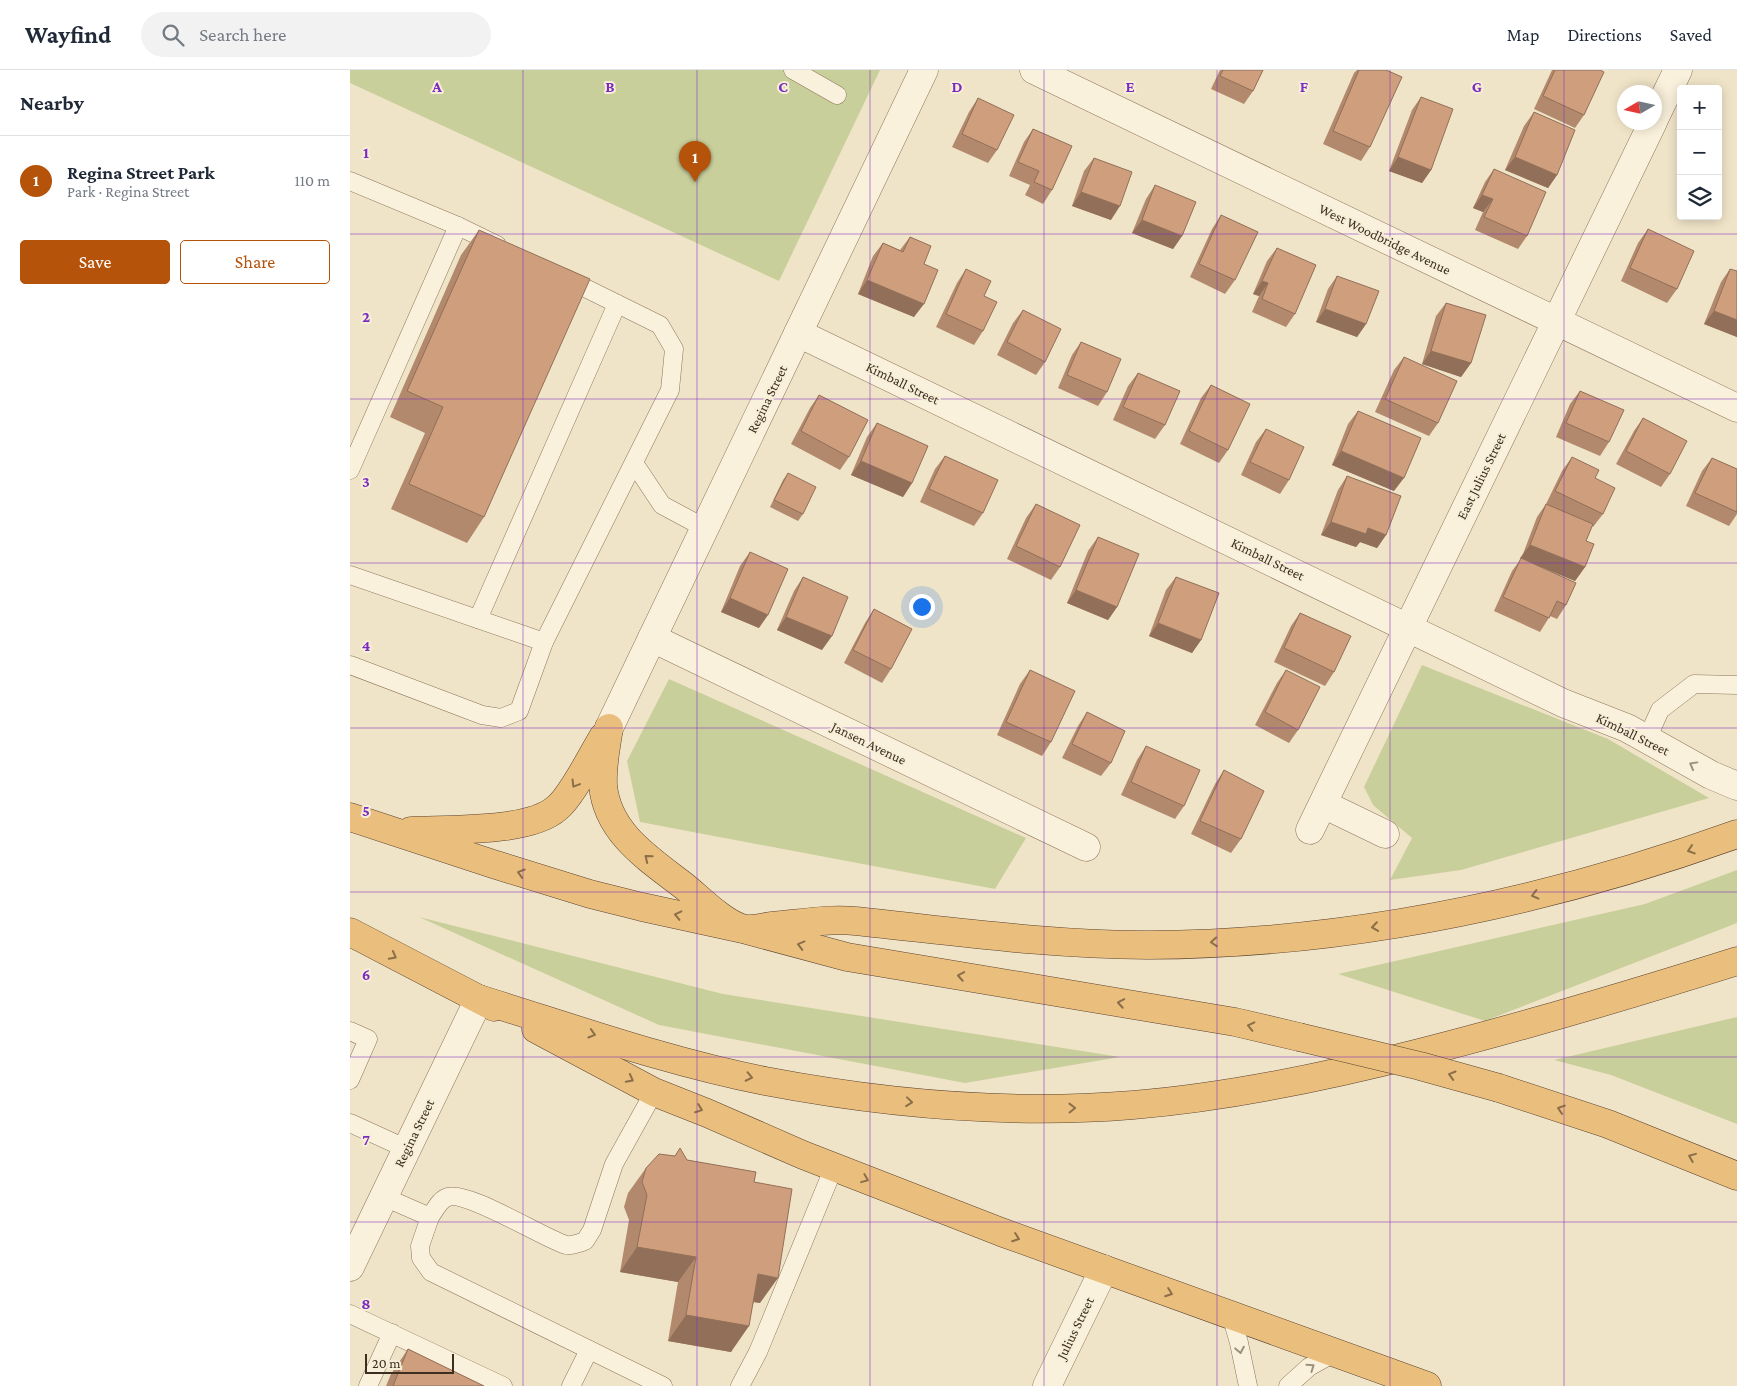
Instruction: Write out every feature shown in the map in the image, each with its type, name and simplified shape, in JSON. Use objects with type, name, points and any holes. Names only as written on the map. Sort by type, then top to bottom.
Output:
[{"type":"highway","points":[[393,831],[502,826],[534,820],[547,815],[558,808],[567,797],[609,728]]},
{"type":"highway","points":[[609,728],[603,769],[603,785],[611,816],[619,829],[640,852],[725,919],[743,929],[840,920],[1038,940],[1093,943],[1149,945],[1280,938],[1374,927],[1472,910],[1561,889],[1656,862],[1737,834]]},
{"type":"highway","points":[[350,817],[590,894],[743,929],[847,957],[1235,1022],[1420,1066],[1499,1088],[1608,1124],[1737,1176]]},
{"type":"highway","points":[[350,932],[654,1092],[707,1112],[803,1155],[992,1229],[1428,1386]]},
{"type":"highway","points":[[479,999],[671,1058],[766,1081],[916,1102],[1019,1108],[1075,1108],[1132,1105],[1234,1094],[1342,1072],[1601,1004],[1737,961]]},
{"type":"street","name":"Regina Street","points":[[609,728],[924,70]]},
{"type":"street","name":"West Woodbridge Avenue","points":[[1034,70],[1737,408]]},
{"type":"street","points":[[1662,103],[1678,70]]},
{"type":"street","name":"East Julius Street","points":[[1310,830],[1649,130]]},
{"type":"street","name":"Kimball Street","points":[[798,333],[1562,702],[1607,719],[1711,775],[1737,786]]},
{"type":"street","name":"Jansen Avenue","points":[[652,638],[1086,847]]},
{"type":"street","points":[[1323,804],[1385,834]]},
{"type":"street","name":"Regina Street","points":[[350,1267],[479,999]]},
{"type":"street","name":"Julius Street","points":[[1047,1386],[1104,1269]]},
{"type":"lane","points":[[794,70],[837,94]]},
{"type":"lane","points":[[350,181],[458,226],[511,252]]},
{"type":"lane","points":[[350,470],[458,226]]},
{"type":"lane","points":[[350,665],[482,715],[501,718],[519,711],[544,642],[670,390],[674,349],[660,325],[546,269]]},
{"type":"lane","points":[[478,619],[617,304]]},
{"type":"lane","points":[[634,463],[662,505],[704,528]]},
{"type":"lane","points":[[350,575],[544,642]]},
{"type":"lane","points":[[1648,740],[1660,710],[1694,684],[1737,685]]},
{"type":"lane","points":[[350,1031],[368,1039],[350,1080]]},
{"type":"lane","points":[[654,1092],[614,1164],[592,1230],[585,1241],[567,1245],[480,1204],[459,1197],[448,1197],[440,1203],[430,1217],[420,1246],[421,1258],[432,1272],[662,1386]]},
{"type":"lane","points":[[350,1123],[406,1149]]},
{"type":"lane","points":[[740,1386],[758,1352],[834,1167]]},
{"type":"lane","points":[[384,1197],[430,1217]]},
{"type":"lane","points":[[350,1314],[503,1386]]},
{"type":"lane","points":[[1230,1315],[1239,1343],[1248,1386]]},
{"type":"lane","points":[[368,1386],[392,1333]]},
{"type":"lane","points":[[571,1386],[589,1350]]},
{"type":"lane","points":[[1288,1386],[1309,1367],[1336,1352]]},
{"type":"green space","points":[[350,70],[880,70],[779,281],[350,83]]},
{"type":"green space","points":[[1422,665],[1608,739],[1709,798],[1461,870],[1390,880],[1412,838],[1373,805],[1364,787]]},
{"type":"green space","points":[[669,679],[1026,838],[995,889],[640,822],[627,761]]},
{"type":"green space","points":[[1737,870],[1737,923],[1485,1021],[1338,974],[1645,904]]},
{"type":"green space","points":[[419,917],[723,994],[1120,1057],[965,1083],[659,1025]]},
{"type":"green space","points":[[1737,1017],[1737,1124],[1611,1075],[1554,1060]]},
{"type":"building","points":[[1223,70],[1263,70],[1253,91],[1220,76]]},
{"type":"building","points":[[1359,70],[1386,70],[1402,77],[1370,147],[1333,131]]},
{"type":"building","points":[[1555,70],[1600,70],[1604,72],[1584,115],[1543,96]]},
{"type":"building","points":[[1421,97],[1453,109],[1431,170],[1398,157]]},
{"type":"building","points":[[978,98],[1014,115],[997,150],[962,134]]},
{"type":"building","points":[[1534,112],[1575,130],[1557,175],[1515,157]]},
{"type":"building","points":[[1033,129],[1072,146],[1052,190],[1034,182],[1039,171],[1018,162]]},
{"type":"building","points":[[1094,158],[1132,172],[1120,206],[1081,192]]},
{"type":"building","points":[[1494,169],[1546,192],[1527,236],[1484,217],[1493,199],[1482,195]]},
{"type":"building","points":[[1155,185],[1196,202],[1182,236],[1142,220]]},
{"type":"building","points":[[1221,215],[1258,232],[1235,280],[1199,264]]},
{"type":"building","points":[[1648,229],[1694,251],[1677,289],[1630,268]]},
{"type":"building","points":[[479,230],[590,279],[484,517],[409,484],[443,407],[407,391]]},
{"type":"building","points":[[910,237],[931,246],[924,264],[938,270],[924,304],[867,280],[883,243],[903,252]]},
{"type":"building","points":[[1277,248],[1316,265],[1295,314],[1262,299],[1268,283],[1262,281]]},
{"type":"building","points":[[966,269],[991,281],[984,296],[997,302],[983,331],[946,314]]},
{"type":"building","points":[[1730,269],[1737,271],[1737,320],[1714,311]]},
{"type":"building","points":[[1337,276],[1379,291],[1366,324],[1325,309]]},
{"type":"building","points":[[1446,303],[1486,315],[1471,363],[1431,351]]},
{"type":"building","points":[[1023,310],[1061,329],[1045,362],[1007,342]]},
{"type":"building","points":[[1081,342],[1121,359],[1107,392],[1067,375]]},
{"type":"building","points":[[1404,357],[1457,381],[1438,423],[1385,399]]},
{"type":"building","points":[[1138,373],[1180,391],[1165,425],[1123,407]]},
{"type":"building","points":[[1211,385],[1250,404],[1228,450],[1189,431]]},
{"type":"building","points":[[1580,391],[1624,410],[1609,442],[1566,423]]},
{"type":"building","points":[[819,395],[868,420],[849,457],[801,431]]},
{"type":"building","points":[[1358,411],[1421,438],[1404,478],[1341,451]]},
{"type":"building","points":[[1643,418],[1687,441],[1670,474],[1626,451]]},
{"type":"building","points":[[877,423],[928,446],[912,483],[861,461]]},
{"type":"building","points":[[1266,429],[1304,447],[1289,480],[1250,462]]},
{"type":"building","points":[[945,456],[998,480],[983,513],[929,489]]},
{"type":"building","points":[[1572,457],[1599,470],[1595,478],[1615,488],[1603,514],[1555,491]]},
{"type":"building","points":[[1712,458],[1737,469],[1737,512],[1695,493]]},
{"type":"building","points":[[788,473],[816,487],[803,514],[774,500]]},
{"type":"building","points":[[1347,476],[1401,496],[1386,535],[1368,528],[1366,534],[1331,522]]},
{"type":"building","points":[[1036,504],[1080,525],[1060,567],[1016,546]]},
{"type":"building","points":[[1546,504],[1593,524],[1586,541],[1594,544],[1585,567],[1530,545]]},
{"type":"building","points":[[1098,537],[1139,554],[1117,607],[1076,590]]},
{"type":"building","points":[[750,552],[788,569],[768,615],[730,598]]},
{"type":"building","points":[[1521,558],[1576,583],[1566,605],[1557,601],[1549,618],[1503,597]]},
{"type":"building","points":[[803,577],[848,597],[832,636],[786,617]]},
{"type":"building","points":[[1176,577],[1219,593],[1201,640],[1158,623]]},
{"type":"building","points":[[874,609],[912,629],[891,669],[853,650]]},
{"type":"building","points":[[1300,613],[1351,636],[1334,672],[1284,648]]},
{"type":"building","points":[[1030,670],[1075,691],[1051,742],[1006,722]]},
{"type":"building","points":[[1286,670],[1320,687],[1298,730],[1265,712]]},
{"type":"building","points":[[1087,712],[1125,731],[1111,763],[1072,744]]},
{"type":"building","points":[[1146,746],[1200,770],[1184,806],[1131,782]]},
{"type":"building","points":[[1224,770],[1264,791],[1241,839],[1200,821]]},
{"type":"building","points":[[680,1148],[687,1160],[756,1172],[754,1182],[792,1189],[778,1278],[758,1274],[749,1326],[686,1315],[696,1257],[637,1247],[647,1195],[642,1182],[646,1168],[659,1154],[675,1156]]},
{"type":"building","points":[[408,1349],[484,1386],[393,1386]]},
{"type":"place","name":"Regina Street Park","points":[[695,182]]}]
